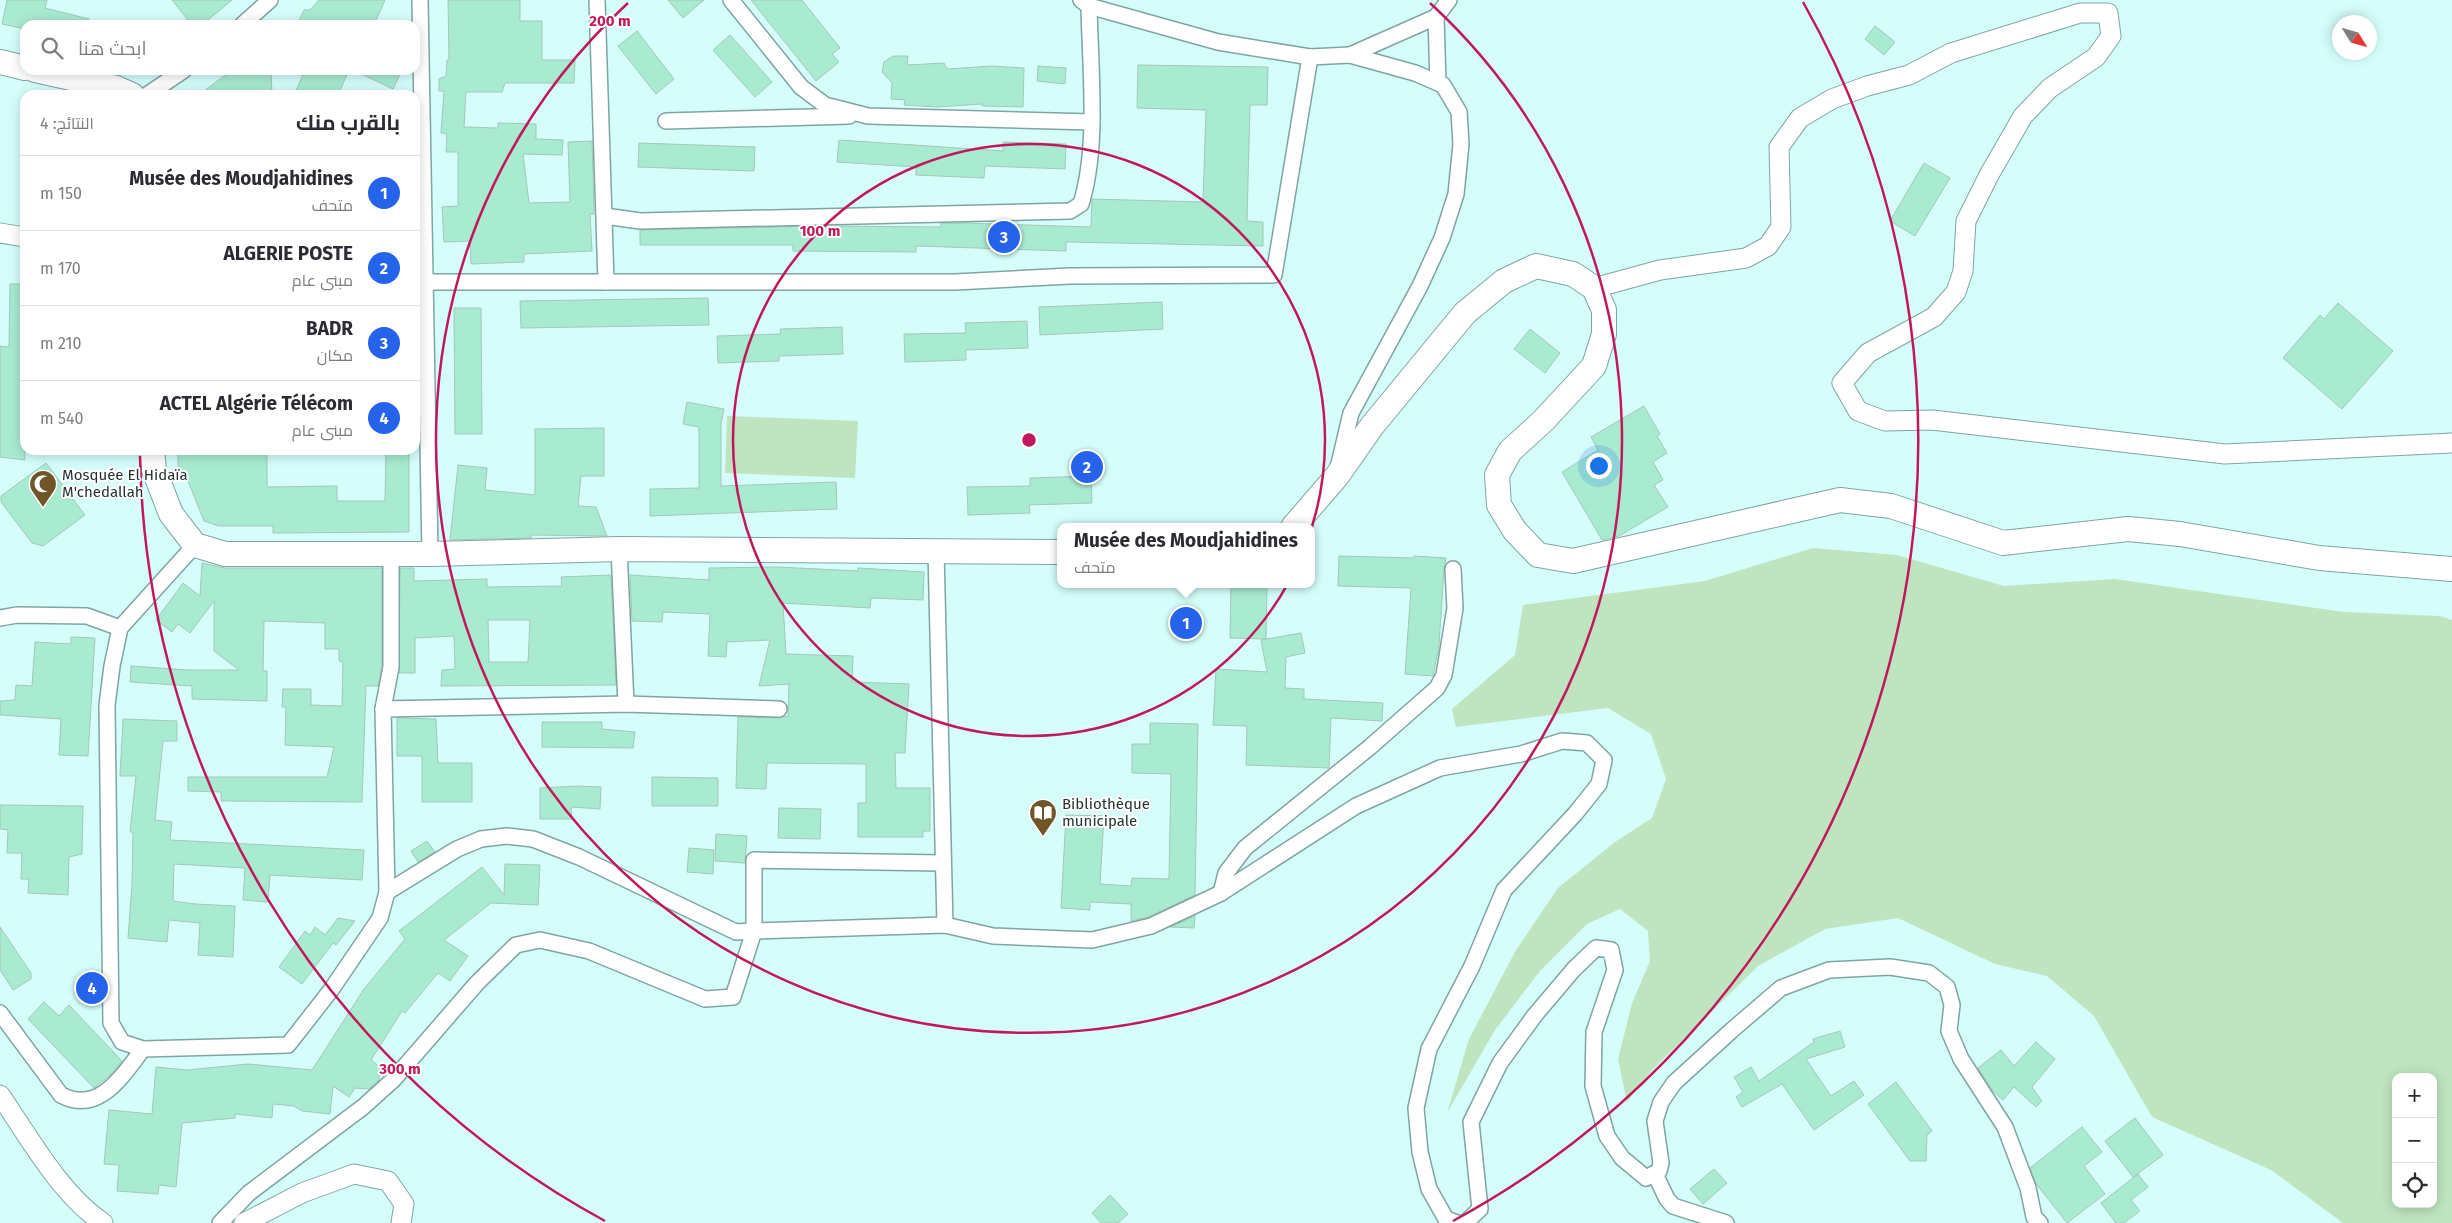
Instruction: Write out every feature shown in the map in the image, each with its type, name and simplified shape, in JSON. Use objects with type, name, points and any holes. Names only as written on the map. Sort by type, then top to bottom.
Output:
[{"type":"main road","points":[[0,62],[20,67]]},
{"type":"main road","points":[[58,75],[121,90]]},
{"type":"main road","points":[[1296,523],[1337,476],[1372,426],[1465,313],[1504,281],[1536,266],[1573,274],[1594,288],[1604,310],[1604,334],[1594,366],[1543,421],[1510,451],[1497,475],[1499,505],[1515,531],[1538,555],[1574,561],[1840,500],[1890,506],[2003,543],[2128,529],[2180,534],[2319,558],[2452,569]]},
{"type":"main road","points":[[152,455],[154,470],[171,514],[195,545],[225,554],[430,554],[619,549],[1057,552]]},
{"type":"street","points":[[248,20],[270,0]]},
{"type":"street","points":[[420,0],[420,282],[430,554]]},
{"type":"street","points":[[597,0],[606,282]]},
{"type":"street","points":[[731,0],[801,87],[825,105],[868,116]]},
{"type":"street","points":[[1350,55],[1436,18],[1449,0]]},
{"type":"street","points":[[605,216],[640,221],[1070,211],[1081,204],[1086,188],[1092,122],[1085,3],[1218,42],[1310,57],[1350,55],[1415,73],[1442,85],[1459,112],[1461,144],[1456,194],[1442,238],[1420,286],[1352,413],[1344,437],[1337,476]]},
{"type":"street","points":[[1594,288],[1660,270],[1746,258],[1768,246],[1781,227],[1779,147],[1800,118],[1832,99],[1867,86],[1909,75],[1951,53],[2080,13],[2108,13],[2111,36],[2096,57],[2050,88],[2023,116],[1989,174],[1966,222],[1963,271],[1956,292],[1934,317],[1868,353],[1842,383],[1858,411],[1886,421],[1932,420],[2226,454],[2452,443]]},
{"type":"street","points":[[1436,18],[1438,83]]},
{"type":"street","points":[[420,282],[955,282],[1070,276],[1274,275],[1310,57]]},
{"type":"street","points":[[154,90],[177,75]]},
{"type":"street","points":[[666,121],[868,116],[1092,122]]},
{"type":"street","points":[[0,233],[20,236]]},
{"type":"street","points":[[195,545],[120,628],[112,666],[107,705],[111,1024],[122,1042],[143,1049],[288,1045],[331,990],[380,918],[387,892],[382,709],[391,667],[391,554]]},
{"type":"street","points":[[619,549],[626,704]]},
{"type":"street","points":[[936,551],[945,925]]},
{"type":"street","points":[[1221,893],[1226,873],[1245,848],[1370,747],[1436,688],[1444,675],[1455,608],[1453,569]]},
{"type":"street","points":[[0,618],[17,615],[86,616],[120,628]]},
{"type":"street","points":[[382,709],[626,704],[779,709]]},
{"type":"street","points":[[387,892],[456,849],[481,839],[507,836],[533,839],[578,857],[736,932],[945,925],[993,936],[1092,940],[1151,926],[1221,893],[1356,806],[1440,768],[1521,754],[1562,740],[1586,743],[1604,760],[1599,784],[1575,814],[1504,890],[1472,966],[1429,1049],[1416,1108],[1420,1152],[1429,1189],[1446,1219],[1458,1223]]},
{"type":"street","points":[[220,1223],[249,1192],[363,1106],[393,1080],[477,983],[516,946],[540,940],[588,951],[705,999],[733,997],[754,931],[754,860],[943,863]]},
{"type":"street","points":[[1465,1223],[1480,1209],[1472,1122],[1500,1063],[1535,1015],[1574,969],[1596,948],[1611,950],[1616,970],[1594,1032],[1593,1086],[1606,1136],[1622,1158],[1646,1178],[1655,1174],[1661,1163],[1655,1121],[1661,1102],[1674,1083],[1732,1030],[1781,988],[1829,970],[1890,968],[1929,973],[1947,987],[1952,1006],[1949,1031],[1961,1059],[2004,1127],[2028,1188],[2034,1217],[2040,1223]]},
{"type":"street","points":[[0,1013],[61,1094],[74,1101],[90,1100],[113,1087],[143,1049]]},
{"type":"street","points":[[0,1095],[44,1161],[86,1212],[102,1223]]},
{"type":"street","points":[[244,1223],[302,1193],[354,1174],[388,1181],[404,1204],[401,1223]]},
{"type":"street","points":[[1655,1174],[1667,1199],[1674,1206],[1726,1223]]},
{"type":"green space","points":[[727,416],[858,421],[855,478],[725,473]]},
{"type":"green space","points":[[1813,548],[1897,555],[2004,586],[2115,579],[2344,612],[2440,616],[2452,620],[2452,1223],[2343,1223],[2271,1170],[2152,1117],[2094,1016],[2047,976],[1995,964],[1898,918],[1825,929],[1758,966],[1652,1070],[1627,1102],[1618,1059],[1632,1003],[1650,961],[1648,931],[1620,909],[1587,924],[1540,971],[1495,1030],[1447,1113],[1469,1039],[1516,950],[1558,888],[1615,842],[1652,818],[1666,779],[1651,734],[1608,708],[1456,727],[1452,709],[1515,655],[1523,605],[1705,581]]},
{"type":"building","points":[[7,0],[47,0],[45,8],[89,19],[20,20],[20,28],[2,24]]},
{"type":"building","points":[[172,0],[232,0],[208,20],[188,20]]},
{"type":"building","points":[[319,0],[385,0],[376,20],[299,20],[304,10],[310,10]]},
{"type":"building","points":[[448,0],[520,0],[520,21],[542,21],[542,60],[575,60],[574,83],[505,83],[502,92],[466,92],[464,127],[498,128],[498,123],[536,124],[536,139],[563,140],[562,155],[523,154],[529,203],[570,202],[568,142],[592,141],[594,214],[590,214],[592,251],[524,254],[524,262],[471,264],[470,241],[444,242],[442,207],[458,206],[458,152],[446,152],[447,134],[441,133],[444,91],[439,91],[439,79],[446,76],[447,60],[449,60]]},
{"type":"building","points":[[668,0],[704,0],[683,18]]},
{"type":"building","points":[[751,0],[802,0],[840,48],[832,54],[839,62],[816,81]]},
{"type":"building","points":[[1875,26],[1895,42],[1884,55],[1865,39]]},
{"type":"building","points":[[637,31],[674,79],[656,94],[618,46]]},
{"type":"building","points":[[730,35],[772,82],[755,97],[713,50]]},
{"type":"building","points":[[893,56],[908,56],[907,65],[944,63],[947,69],[992,66],[1024,68],[1023,107],[982,106],[982,104],[937,107],[904,105],[905,100],[891,99],[892,83],[882,72],[884,62]]},
{"type":"building","points":[[1138,65],[1268,67],[1267,105],[1250,105],[1247,221],[1263,222],[1263,246],[1066,242],[1066,251],[916,246],[916,252],[793,251],[793,245],[640,245],[640,230],[816,226],[941,227],[941,223],[1091,227],[1092,199],[1203,202],[1206,110],[1137,108]]},
{"type":"building","points":[[1038,66],[1066,68],[1065,84],[1037,81]]},
{"type":"building","points":[[225,75],[271,75],[272,90],[206,90]]},
{"type":"building","points":[[303,75],[347,75],[340,90],[296,90]]},
{"type":"building","points":[[364,75],[400,75],[393,89]]},
{"type":"building","points":[[839,140],[1003,151],[1003,142],[1066,144],[1065,169],[985,166],[984,178],[916,175],[916,167],[837,162]]},
{"type":"building","points":[[639,143],[755,147],[754,171],[638,167]]},
{"type":"building","points":[[1924,163],[1950,178],[1915,236],[1890,221]]},
{"type":"building","points":[[10,284],[20,284],[20,455],[25,455],[25,460],[0,457],[0,346],[9,347]]},
{"type":"building","points":[[708,298],[709,325],[521,328],[520,301]]},
{"type":"building","points":[[1162,302],[1163,329],[1040,335],[1039,307]]},
{"type":"building","points":[[2338,303],[2393,351],[2342,409],[2283,358],[2320,315],[2324,319]]},
{"type":"building","points":[[454,308],[481,308],[482,434],[455,434]]},
{"type":"building","points":[[1027,321],[1028,348],[966,350],[966,360],[905,362],[904,334],[966,333],[965,323]]},
{"type":"building","points":[[842,327],[843,354],[779,356],[779,361],[718,363],[717,336],[781,334],[780,329]]},
{"type":"building","points":[[1530,329],[1560,353],[1545,373],[1514,349]]},
{"type":"building","points":[[687,402],[724,409],[721,424],[721,486],[836,482],[837,509],[650,516],[650,489],[699,488],[699,427],[683,424]]},
{"type":"building","points":[[1644,406],[1660,434],[1657,436],[1667,453],[1653,462],[1663,480],[1654,485],[1668,507],[1619,536],[1602,540],[1562,472],[1598,450],[1591,437]]},
{"type":"building","points":[[604,428],[604,476],[581,476],[578,506],[596,507],[607,536],[531,535],[531,538],[450,540],[458,465],[487,468],[485,490],[535,495],[535,429]]},
{"type":"building","points":[[178,455],[267,455],[267,487],[337,486],[337,501],[385,501],[386,455],[409,455],[409,532],[273,533],[273,526],[219,526],[204,521],[186,476],[178,473]]},
{"type":"building","name":"Mosquée El Hidaïa M'chedallah","points":[[46,463],[85,515],[43,546],[32,543],[1,502],[1,496]]},
{"type":"building","points":[[1091,476],[1092,503],[1029,505],[1030,513],[968,515],[967,487],[1030,486],[1030,478]]},
{"type":"building","points":[[1339,556],[1446,558],[1439,645],[1433,676],[1405,674],[1411,588],[1338,586]]},
{"type":"building","points":[[202,563],[225,568],[382,568],[382,666],[378,686],[366,686],[362,802],[221,801],[221,792],[188,791],[188,777],[327,777],[334,747],[285,745],[286,707],[282,707],[283,689],[311,689],[311,705],[342,706],[343,662],[339,661],[339,649],[325,649],[325,623],[264,621],[263,671],[267,671],[267,701],[192,699],[192,686],[130,682],[131,666],[188,670],[239,670],[214,651],[214,601],[190,633],[178,624],[172,632],[156,620],[183,583],[200,596]]},
{"type":"building","points":[[777,567],[858,571],[858,568],[924,572],[923,600],[871,598],[870,608],[783,603],[786,654],[853,656],[852,682],[909,684],[905,753],[895,753],[896,788],[930,788],[930,831],[923,831],[923,837],[858,837],[858,803],[866,803],[866,764],[767,763],[766,789],[736,788],[738,717],[779,718],[788,716],[789,684],[759,686],[770,640],[727,642],[726,657],[708,656],[710,614],[663,612],[662,622],[632,621],[630,575],[709,580],[709,568]]},
{"type":"building","points":[[400,568],[414,568],[414,581],[487,579],[487,587],[562,586],[561,577],[611,575],[616,685],[441,686],[442,670],[455,669],[454,636],[415,638],[415,673],[399,673]],"holes":[[[488,620],[530,620],[528,662],[489,662]]]},
{"type":"building","points":[[1231,588],[1267,588],[1266,639],[1230,638]]},
{"type":"building","points":[[1301,633],[1305,653],[1286,657],[1285,688],[1304,689],[1304,699],[1383,703],[1382,721],[1331,718],[1329,768],[1246,765],[1247,726],[1213,725],[1216,669],[1267,672],[1261,640]]},
{"type":"building","points":[[71,637],[95,638],[88,756],[59,755],[61,719],[0,715],[0,701],[15,700],[16,685],[32,686],[35,642],[71,644]]},
{"type":"building","points":[[397,718],[436,719],[438,763],[472,763],[472,802],[422,802],[422,756],[397,756]]},
{"type":"building","points":[[123,719],[177,721],[177,741],[163,741],[155,820],[172,822],[170,840],[364,850],[362,880],[270,875],[268,902],[243,900],[245,868],[174,864],[173,901],[235,906],[233,957],[198,955],[200,923],[169,920],[167,942],[128,938],[133,832],[130,832],[136,776],[120,776]]},
{"type":"building","points":[[542,722],[602,722],[602,729],[635,732],[633,748],[542,747]]},
{"type":"building","points":[[1150,723],[1198,724],[1195,895],[1148,917],[1131,921],[1131,904],[1090,902],[1090,910],[1061,908],[1066,815],[1104,816],[1100,884],[1131,886],[1132,878],[1169,879],[1171,774],[1132,773],[1132,744],[1150,744]]},
{"type":"building","points":[[652,777],[718,778],[718,806],[652,806]]},
{"type":"building","points":[[601,787],[600,809],[571,807],[572,819],[540,819],[540,788]]},
{"type":"building","points":[[0,805],[83,806],[82,854],[69,857],[68,895],[28,893],[29,879],[21,879],[22,853],[7,853],[8,830],[0,829]]},
{"type":"building","points":[[779,808],[821,809],[820,839],[778,838]]},
{"type":"building","points":[[716,834],[747,836],[745,863],[715,861]]},
{"type":"building","points":[[427,841],[435,852],[418,862],[411,851]]},
{"type":"building","points":[[689,848],[714,850],[713,874],[687,872]]},
{"type":"building","points":[[505,864],[540,865],[538,905],[491,903],[444,940],[468,956],[450,981],[438,973],[405,1013],[402,1011],[371,1060],[380,1067],[379,1080],[369,1089],[355,1088],[349,1097],[333,1086],[330,1114],[302,1111],[294,1106],[273,1104],[272,1118],[235,1114],[235,1118],[182,1123],[176,1187],[159,1185],[158,1194],[117,1191],[119,1165],[104,1164],[109,1110],[152,1114],[156,1067],[187,1070],[248,1064],[312,1070],[364,989],[405,939],[399,931],[482,867],[504,895]]},
{"type":"building","points":[[1195,916],[1194,928],[1170,927]]},
{"type":"building","points":[[338,918],[355,921],[336,945],[333,943],[302,984],[279,967],[305,931],[310,935],[315,927],[325,935]]},
{"type":"building","points":[[0,927],[31,973],[31,979],[13,990],[0,970]]},
{"type":"building","points":[[44,1002],[59,1016],[69,1005],[122,1061],[111,1074],[94,1088],[28,1019]]},
{"type":"building","points":[[1840,1031],[1845,1047],[1806,1059],[1831,1096],[1854,1081],[1864,1095],[1814,1130],[1782,1084],[1742,1107],[1736,1097],[1743,1092],[1734,1077],[1751,1067],[1759,1081],[1814,1042],[1813,1039]]},
{"type":"building","points":[[2036,1042],[2055,1059],[2032,1087],[2042,1101],[2036,1107],[2014,1087],[2003,1100],[1993,1091],[1978,1068],[2001,1050],[2014,1066]]},
{"type":"building","points":[[1896,1082],[1932,1131],[1927,1135],[1926,1161],[1910,1161],[1868,1104]]},
{"type":"building","points":[[2135,1118],[2163,1155],[2133,1177],[2105,1141]]},
{"type":"building","points":[[2082,1127],[2102,1152],[2084,1166],[2105,1194],[2067,1223],[2037,1185],[2030,1168]]},
{"type":"building","points":[[1714,1169],[1727,1183],[1703,1204],[1690,1189]]},
{"type":"building","points":[[2138,1174],[2148,1187],[2131,1200],[2140,1211],[2124,1223],[2116,1223],[2101,1203]]},
{"type":"building","points":[[1110,1195],[1128,1214],[1118,1223],[1101,1223],[1092,1213]]},
{"type":"place","name":"BADR","points":[[1004,237]]},
{"type":"place","name":"ALGERIE POSTE","points":[[1087,467]]},
{"type":"place","name":"Mosquée El Hidaïa M'chedallah","points":[[43,508]]},
{"type":"place","name":"Musée des Moudjahidines","points":[[1186,623]]},
{"type":"place","name":"Bibliothèque municipale","points":[[1043,837]]},
{"type":"place","name":"ACTEL Algérie Télécom","points":[[92,988]]}]
